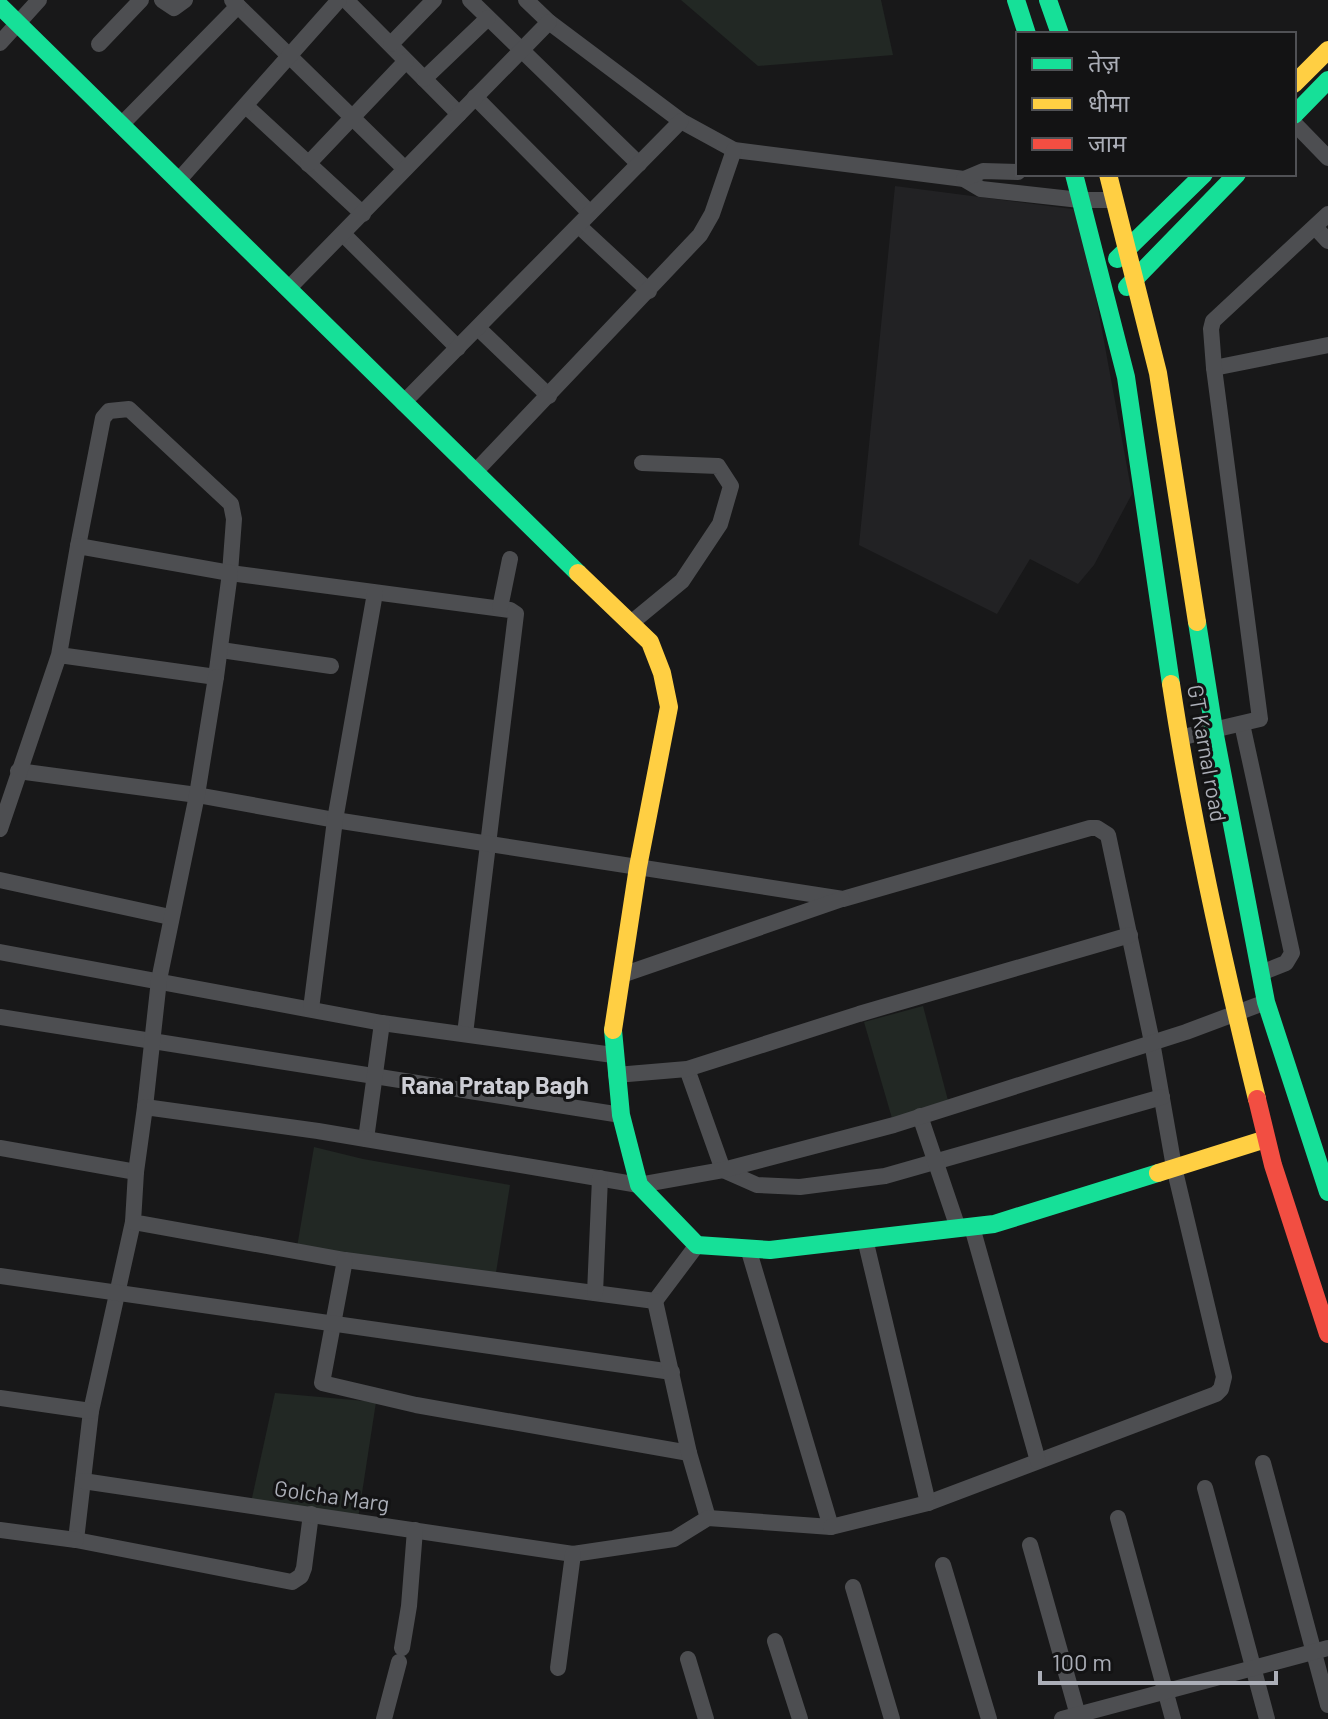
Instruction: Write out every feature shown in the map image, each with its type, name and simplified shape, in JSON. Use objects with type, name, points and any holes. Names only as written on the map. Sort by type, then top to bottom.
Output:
[{"type":"street","points":[[0,43],[39,0]]},
{"type":"street","points":[[99,44],[141,0]]},
{"type":"street","points":[[162,0],[174,8],[185,0]]},
{"type":"street","points":[[346,0],[459,114]]},
{"type":"street","points":[[391,44],[434,0]]},
{"type":"street","points":[[470,0],[639,164]]},
{"type":"street","points":[[526,0],[549,22],[681,121],[734,150],[964,179],[981,189],[1080,200],[1115,200]]},
{"type":"street","points":[[1016,0],[1026,32]]},
{"type":"street","points":[[1048,0],[1059,32]]},
{"type":"street","points":[[121,125],[235,3],[405,169]]},
{"type":"street","points":[[178,181],[288,57],[330,3]]},
{"type":"street","points":[[0,6],[650,642],[662,673],[669,707],[638,867],[612,1037],[613,1055],[621,1115],[639,1185],[697,1245],[770,1250],[994,1224],[1266,1139]]},
{"type":"street","points":[[424,79],[488,18]]},
{"type":"street","points":[[288,289],[549,22]]},
{"type":"street","points":[[1296,82],[1328,50]]},
{"type":"street","points":[[308,164],[406,61]]},
{"type":"street","points":[[1296,113],[1328,80]]},
{"type":"street","points":[[475,97],[590,213]]},
{"type":"street","points":[[246,106],[363,214]]},
{"type":"street","points":[[403,403],[681,121]]},
{"type":"street","points":[[1296,125],[1328,158]]},
{"type":"street","points":[[474,473],[649,291],[707,225],[734,150]]},
{"type":"street","points":[[964,179],[983,171],[1016,172]]},
{"type":"street","name":"GT Karnal road","points":[[1074,176],[1126,377],[1179,738],[1236,1013],[1266,1139],[1328,1334]]},
{"type":"street","name":"GT Karnal road","points":[[1103,176],[1115,200],[1158,373],[1214,730],[1266,1002],[1328,1192]]},
{"type":"street","points":[[1100,273],[1202,176]]},
{"type":"street","points":[[1108,304],[1235,176]]},
{"type":"street","points":[[1179,738],[1260,719],[1214,368],[1213,321],[1328,214]]},
{"type":"street","points":[[579,226],[649,291]]},
{"type":"street","points":[[1315,227],[1328,241]]},
{"type":"street","points":[[343,234],[458,348]]},
{"type":"street","points":[[1146,325],[1155,278],[1170,243]]},
{"type":"street","points":[[478,328],[549,396]]},
{"type":"street","points":[[1214,368],[1328,345]]},
{"type":"street","points":[[0,829],[59,655],[103,418],[109,411],[129,409],[231,504],[234,519],[221,650],[197,795],[159,980],[133,1222],[91,1411],[76,1540]]},
{"type":"street","points":[[631,623],[682,581],[720,524],[731,486],[718,466],[642,463]]},
{"type":"street","points":[[78,546],[230,573],[513,611],[517,617],[465,1034]]},
{"type":"street","points":[[500,608],[510,559]]},
{"type":"street","points":[[311,1009],[335,820],[375,593]]},
{"type":"street","points":[[221,650],[331,666]]},
{"type":"street","points":[[59,655],[216,677]]},
{"type":"street","points":[[1242,724],[1292,953],[1286,963],[1261,973]]},
{"type":"street","points":[[18,771],[197,795],[335,820],[843,899]]},
{"type":"street","points":[[622,975],[843,899],[1097,828],[1108,835],[1152,1042],[1174,1167],[1224,1377],[1216,1394],[928,1503],[831,1527],[708,1518],[689,1453],[655,1301]]},
{"type":"street","points":[[0,880],[170,917]]},
{"type":"street","points":[[616,1075],[687,1069],[859,1014],[1130,935]]},
{"type":"street","points":[[0,952],[382,1023],[613,1055]]},
{"type":"street","points":[[145,1107],[366,1139],[639,1185],[723,1170],[920,1116],[1266,1002]]},
{"type":"street","points":[[0,1017],[621,1115]]},
{"type":"street","points":[[366,1139],[382,1023]]},
{"type":"street","points":[[687,1069],[723,1170],[757,1185],[800,1187],[885,1176],[1162,1097]]},
{"type":"street","points":[[920,1116],[935,1162],[965,1228],[1038,1461]]},
{"type":"street","points":[[0,1148],[136,1172]]},
{"type":"street","points":[[595,1293],[600,1178]]},
{"type":"street","points":[[133,1222],[345,1260],[655,1301]]},
{"type":"street","points":[[865,1239],[928,1503]]},
{"type":"street","points":[[655,1301],[697,1245]]},
{"type":"street","points":[[748,1248],[831,1527]]},
{"type":"street","points":[[345,1260],[322,1383],[416,1405],[689,1453]]},
{"type":"street","points":[[0,1276],[672,1372]]},
{"type":"street","points":[[0,1398],[91,1411]]},
{"type":"street","points":[[1263,1463],[1321,1650],[1328,1705]]},
{"type":"street","name":"Golcha Marg","points":[[83,1481],[573,1554],[674,1539],[708,1518]]},
{"type":"street","points":[[1205,1488],[1267,1719]]},
{"type":"street","points":[[0,1530],[76,1540],[292,1582],[301,1576],[304,1568],[311,1514]]},
{"type":"street","points":[[1118,1518],[1173,1719]]},
{"type":"street","points":[[384,1719],[401,1655],[409,1606],[415,1530]]},
{"type":"street","points":[[1030,1545],[1073,1718],[1321,1650]]},
{"type":"street","points":[[558,1668],[573,1554]]},
{"type":"street","points":[[943,1565],[989,1719]]},
{"type":"street","points":[[853,1587],[892,1719]]},
{"type":"street","points":[[775,1641],[800,1719]]},
{"type":"street","points":[[688,1659],[706,1719]]},
{"type":"shaded area","points":[[681,0],[881,0],[893,55],[758,66]]},
{"type":"shaded area","points":[[895,186],[1080,210],[1132,494],[1094,565],[1078,584],[1030,559],[997,614],[859,545]]},
{"type":"shaded area","points":[[923,1006],[950,1108],[894,1125],[864,1022]]},
{"type":"shaded area","points":[[314,1147],[363,1159],[510,1185],[494,1285],[295,1259]]},
{"type":"shaded area","points":[[275,1393],[376,1402],[358,1519],[250,1507]]},
{"type":"traffic: fast","points":[[1016,0],[1026,32]]},
{"type":"traffic: fast","points":[[1048,0],[1059,32]]},
{"type":"traffic: fast","points":[[0,6],[578,573]]},
{"type":"traffic: fast","points":[[1296,113],[1328,80]]},
{"type":"traffic: fast","points":[[1075,176],[1126,377],[1171,684]]},
{"type":"traffic: fast","points":[[1117,259],[1202,176]]},
{"type":"traffic: fast","points":[[1127,287],[1235,176]]},
{"type":"traffic: fast","points":[[1197,622],[1214,730],[1266,1002],[1328,1192]]},
{"type":"traffic: fast","points":[[613,1030],[621,1115],[639,1185],[697,1245],[770,1250],[994,1224],[1158,1173]]},
{"type":"traffic: slow","points":[[1296,82],[1328,50]]},
{"type":"traffic: slow","points":[[1109,176],[1158,373],[1197,622]]},
{"type":"traffic: slow","points":[[578,573],[650,642],[662,673],[669,707],[638,867],[613,1030]]},
{"type":"traffic: slow","points":[[1171,684],[1209,892],[1257,1099]]},
{"type":"traffic: slow","points":[[1158,1173],[1266,1139]]},
{"type":"traffic: jam","points":[[1257,1099],[1273,1165],[1328,1334]]},
{"type":"district","name":"Rana Pratap Bagh","points":[[495,1084]]}]
